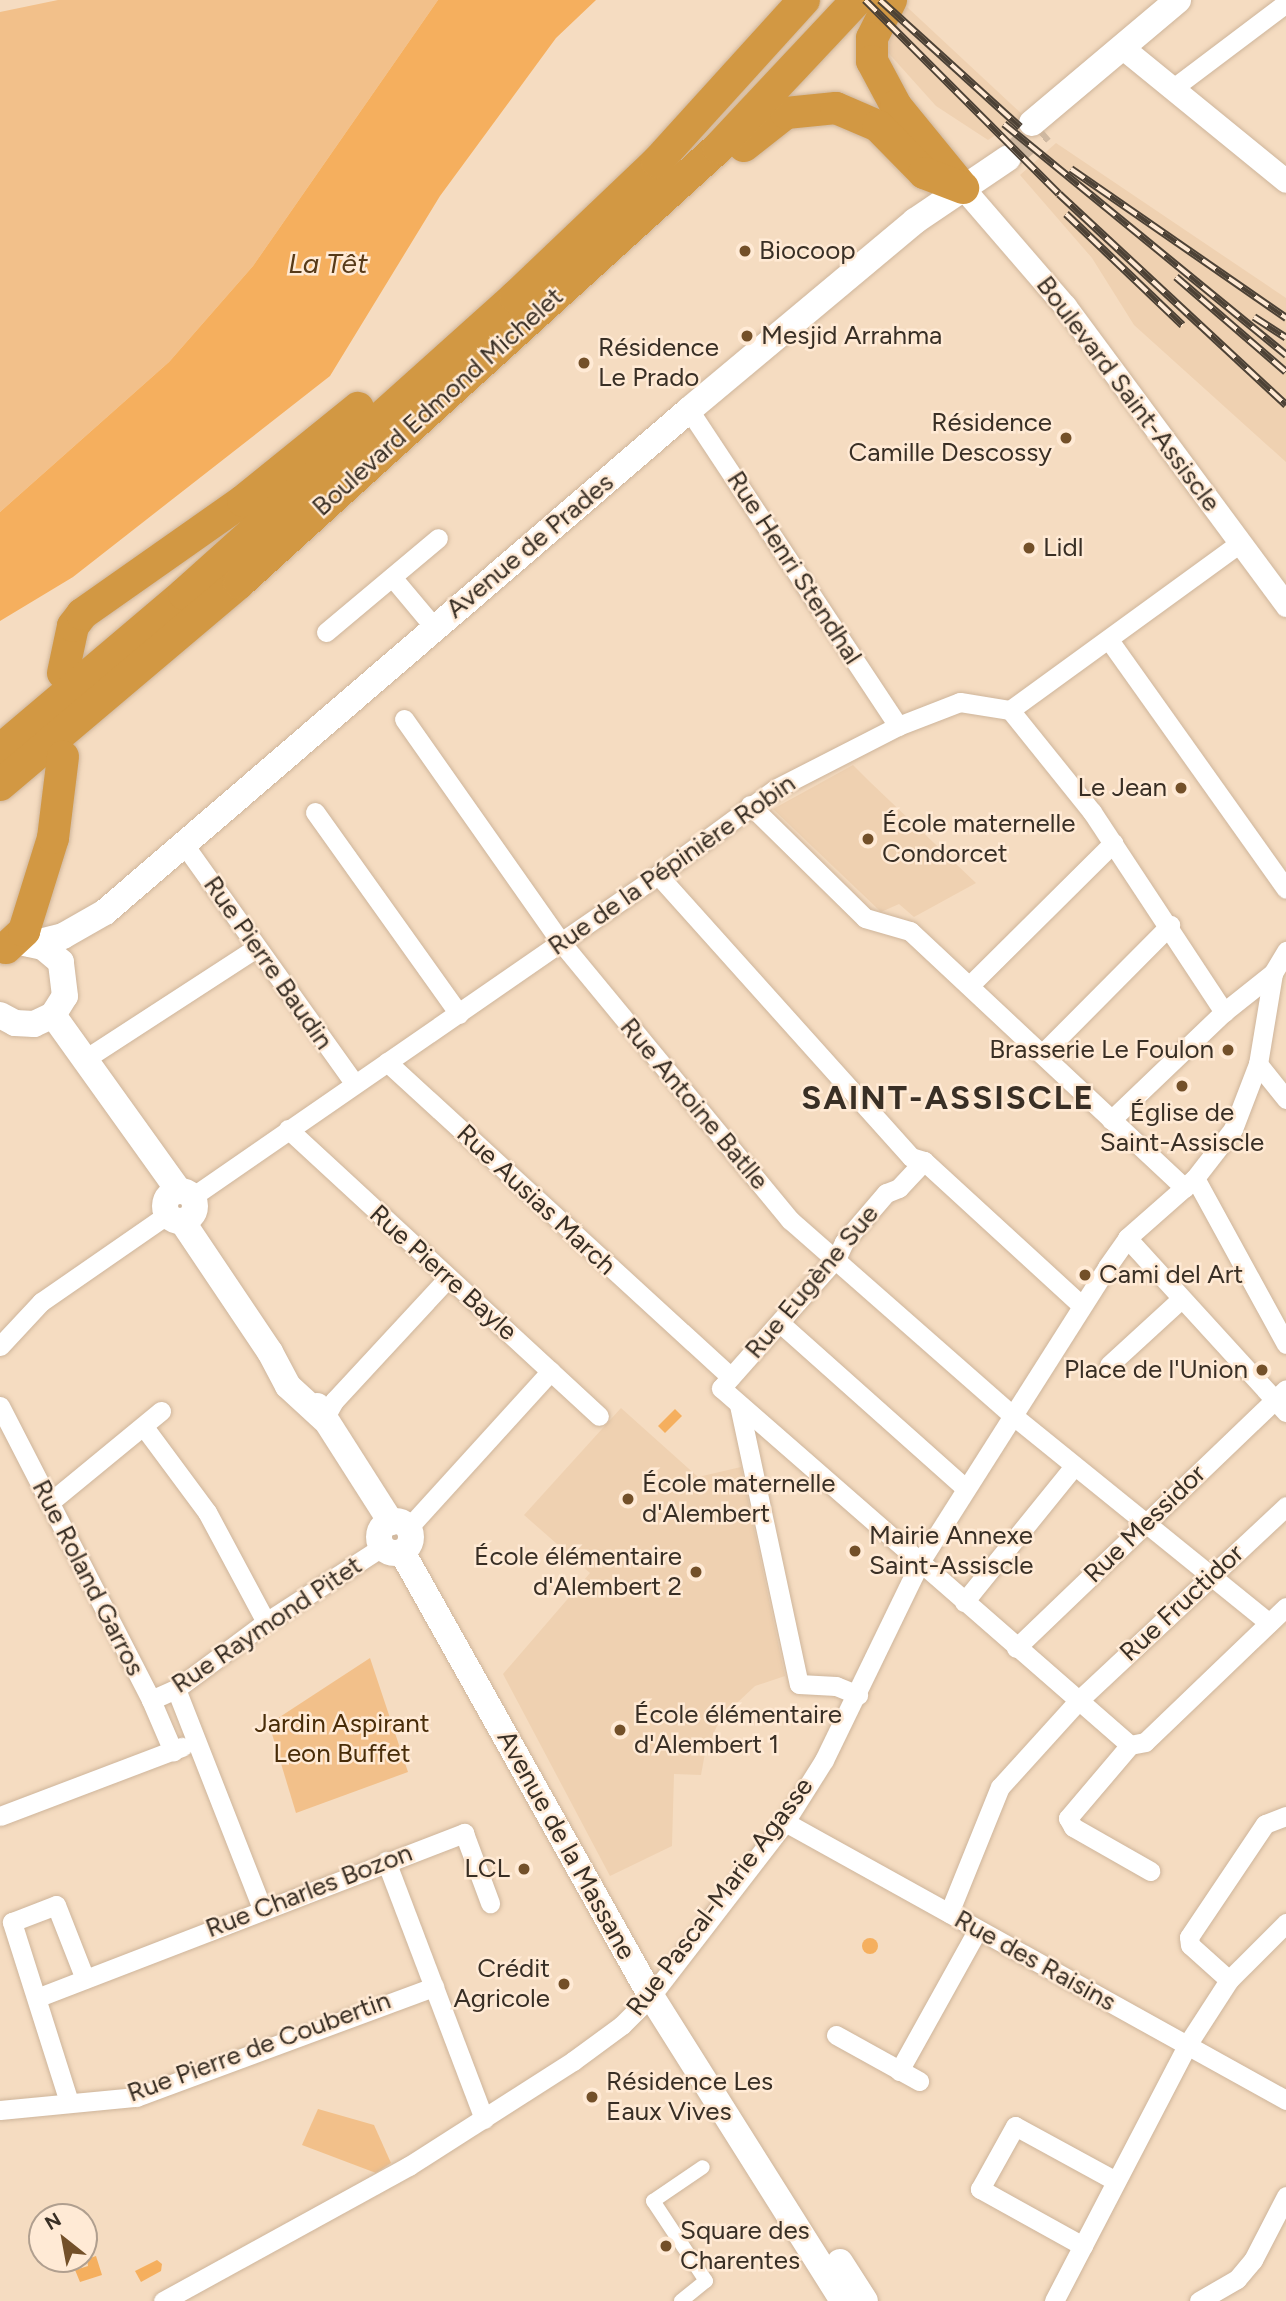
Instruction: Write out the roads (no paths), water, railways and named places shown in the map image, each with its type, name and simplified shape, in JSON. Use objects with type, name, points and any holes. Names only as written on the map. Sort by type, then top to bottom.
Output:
[{"type":"highway","name":"Boulevard Edmond Michelet","points":[[0,785],[239,583],[718,148],[857,0]]},
{"type":"highway","points":[[891,0],[872,38],[872,61],[896,106],[963,188]]},
{"type":"highway","name":"Boulevard Edmond Michelet","points":[[0,750],[514,297],[657,162],[800,4]]},
{"type":"highway","points":[[63,673],[73,626],[82,614],[309,450],[586,211],[800,4]]},
{"type":"highway","points":[[239,583],[295,554],[535,342],[765,125],[786,113],[836,108],[855,114],[878,125],[924,173],[963,188]]},
{"type":"highway","points":[[307,482],[309,450]]},
{"type":"highway","points":[[13,948],[24,931],[54,838],[63,757]]},
{"type":"main road","points":[[1037,126],[1128,51],[1146,29],[1178,0]]},
{"type":"main road","name":"Avenue de Prades","points":[[13,948],[63,936],[104,912],[689,410],[912,224],[963,188],[977,166],[1003,154]]},
{"type":"main road","name":"Avenue de Prades","points":[[65,973],[104,912]]},
{"type":"main road","points":[[2,1020],[34,1024],[53,1014],[65,996],[65,973],[53,953],[13,948]]},
{"type":"main road","name":"Avenue de la Massane","points":[[53,1014],[82,1060],[136,1130],[149,1168],[219,1254],[235,1298],[270,1352],[288,1386],[324,1419],[396,1537],[473,1655],[481,1694],[651,1996],[776,2192],[849,2293],[865,2301]]},
{"type":"street","points":[[1172,89],[1286,3]]},
{"type":"street","points":[[1128,51],[1286,181]]},
{"type":"street","name":"Boulevard Saint-Assiscle","points":[[963,188],[1065,306],[1286,605]]},
{"type":"street","name":"Rue Henri Stendhal","points":[[689,410],[898,726]]},
{"type":"street","points":[[326,632],[438,538]]},
{"type":"street","points":[[1224,1012],[1170,925],[1113,842],[1010,710],[1240,543]]},
{"type":"street","points":[[393,577],[434,628]]},
{"type":"street","points":[[1109,640],[1286,889]]},
{"type":"street","name":"Rue de la Pépinière Robin","points":[[0,1346],[41,1302],[658,875],[750,805],[898,726],[960,702],[1010,710]]},
{"type":"street","name":"Rue Antoine Batlle","points":[[404,719],[560,941],[790,1220],[837,1257],[1010,1413],[1269,1623]]},
{"type":"street","points":[[750,805],[865,918],[910,932],[970,985],[1111,1120],[1190,1183],[1281,1336]]},
{"type":"street","points":[[315,812],[459,1014]]},
{"type":"street","points":[[970,985],[1113,842]]},
{"type":"street","name":"Rue Pierre Baudin","points":[[183,843],[354,1083]]},
{"type":"street","points":[[658,875],[911,1157],[924,1161],[1081,1305]]},
{"type":"street","points":[[1042,1054],[1170,925]]},
{"type":"street","points":[[82,1060],[256,948]]},
{"type":"street","points":[[1111,1120],[1282,960]]},
{"type":"street","name":"Rue Pascal-Marie Agasse","points":[[163,2301],[371,2190],[484,2119],[622,2025],[651,1996],[785,1822],[858,1695],[882,1634],[920,1562],[1010,1413],[1081,1305],[1127,1238],[1190,1183],[1233,1129],[1258,1063],[1282,960]]},
{"type":"street","name":"Rue Ausias March","points":[[387,1062],[684,1338],[731,1377]]},
{"type":"street","points":[[1258,1063],[1286,1099]]},
{"type":"street","name":"Rue Pierre Bayle","points":[[288,1129],[599,1416]]},
{"type":"street","name":"Rue Eugène Sue","points":[[731,1377],[837,1257],[844,1242],[886,1194],[899,1188],[924,1161]]},
{"type":"street","points":[[1127,1238],[1238,1360],[1282,1400]]},
{"type":"street","points":[[324,1419],[334,1401],[448,1278]]},
{"type":"street","points":[[1109,1365],[1181,1299]]},
{"type":"street","points":[[780,1323],[965,1489]]},
{"type":"street","name":"Rue Raymond Pitet","points":[[151,1700],[176,1689],[265,1622],[396,1537],[551,1371]]},
{"type":"street","points":[[731,1377],[721,1388],[739,1405],[1130,1745]]},
{"type":"street","name":"Rue Messidor","points":[[1016,1648],[1144,1523],[1282,1400]]},
{"type":"street","points":[[739,1405],[799,1684],[836,1686],[858,1695]]},
{"type":"street","name":"Rue Roland Garros","points":[[0,1406],[151,1700],[173,1751]]},
{"type":"street","points":[[49,1503],[161,1411]]},
{"type":"street","points":[[144,1427],[207,1511],[265,1622]]},
{"type":"street","points":[[964,1602],[1074,1466]]},
{"type":"street","name":"Rue Fructidor","points":[[949,1913],[1000,1787],[1079,1700],[1286,1506]]},
{"type":"street","points":[[1150,1871],[1069,1822],[1130,1745],[1144,1742],[1286,1607]]},
{"type":"street","name":"Rue Roland Garros","points":[[176,1689],[262,1908]]},
{"type":"street","points":[[0,1816],[198,1740]]},
{"type":"street","points":[[1229,1980],[1190,1945],[1189,1937],[1265,1824],[1286,1816]]},
{"type":"street","name":"Rue des Raisins","points":[[785,1822],[977,1931],[1286,2100]]},
{"type":"street","name":"Rue Charles Bozon","points":[[38,1997],[262,1908],[464,1833],[490,1903]]},
{"type":"street","points":[[386,1861],[484,2119]]},
{"type":"street","points":[[69,2102],[38,1997],[12,1922],[56,1905],[85,1979]]},
{"type":"street","points":[[1054,2301],[1187,2045],[1229,1980],[1286,1923]]},
{"type":"street","points":[[899,2071],[977,1931]]},
{"type":"street","name":"Rue Pierre de Coubertin","points":[[0,2110],[136,2096],[434,1987]]},
{"type":"street","points":[[836,2035],[919,2081]]},
{"type":"street","points":[[1083,2246],[981,2189],[1015,2126],[1116,2180]]},
{"type":"street","points":[[681,2301],[706,2281],[653,2201],[703,2167]]},
{"type":"street","points":[[1199,2301],[1237,2278],[1252,2260],[1286,2196]]},
{"type":"water","name":"La Têt","points":[[438,0],[596,0],[556,38],[440,196],[330,376],[73,577],[0,621],[0,512],[169,362],[253,266]]},
{"type":"water","points":[[675,1409],[682,1416],[665,1433],[658,1426]]},
{"type":"water","points":[[867,1938],[873,1938],[878,1946],[876,1952],[867,1954],[862,1949],[862,1943]]},
{"type":"water","points":[[157,2260],[162,2264],[161,2271],[141,2282],[135,2271]]},
{"type":"water","points":[[98,2262],[102,2275],[80,2282],[76,2273],[98,2273]]},
{"type":"tunnel","points":[[1008,158],[1042,129]]},
{"type":"railway","points":[[865,0],[1059,194],[1286,405]]},
{"type":"railway","points":[[880,0],[1020,127]]},
{"type":"railway","points":[[1004,124],[1286,355]]},
{"type":"railway","points":[[1071,169],[1286,318]]},
{"type":"railway","points":[[1066,214],[1182,325]]},
{"type":"railway","points":[[1176,277],[1286,372]]},
{"type":"railway","points":[[1254,317],[1286,338]]},
{"type":"place","name":"Biocoop","points":[[745,251]]},
{"type":"place","name":"Mesjid Arrahma","points":[[747,336]]},
{"type":"place","name":"Résidence Le Prado","points":[[584,363]]},
{"type":"place","name":"Résidence Camille Descossy","points":[[1066,438]]},
{"type":"place","name":"Lidl","points":[[1029,548]]},
{"type":"place","name":"Le Jean","points":[[1181,788]]},
{"type":"place","name":"École maternelle Condorcet","points":[[868,839]]},
{"type":"place","name":"Brasserie Le Foulon","points":[[1228,1050]]},
{"type":"place","name":"Église de Saint-Assiscle","points":[[1182,1086]]},
{"type":"place","name":"Cami del Art","points":[[1085,1275]]},
{"type":"place","name":"Place de l'Union","points":[[1262,1370]]},
{"type":"place","name":"École maternelle d'Alembert","points":[[628,1499]]},
{"type":"place","name":"Mairie Annexe Saint-Assiscle","points":[[855,1551]]},
{"type":"place","name":"École élémentaire d'Alembert 2","points":[[696,1572]]},
{"type":"place","name":"École élémentaire d'Alembert 1","points":[[620,1730]]},
{"type":"place","name":"LCL","points":[[524,1869]]},
{"type":"place","name":"Crédit Agricole","points":[[564,1984]]},
{"type":"place","name":"Résidence Les Eaux Vives","points":[[592,2097]]},
{"type":"place","name":"Square des Charentes","points":[[666,2246]]},
{"type":"district","name":"SAINT-ASSISCLE","points":[[948,1098]]},
{"type":"park label","name":"Jardin Aspirant Leon Buffet","points":[[342,1739]]}]
